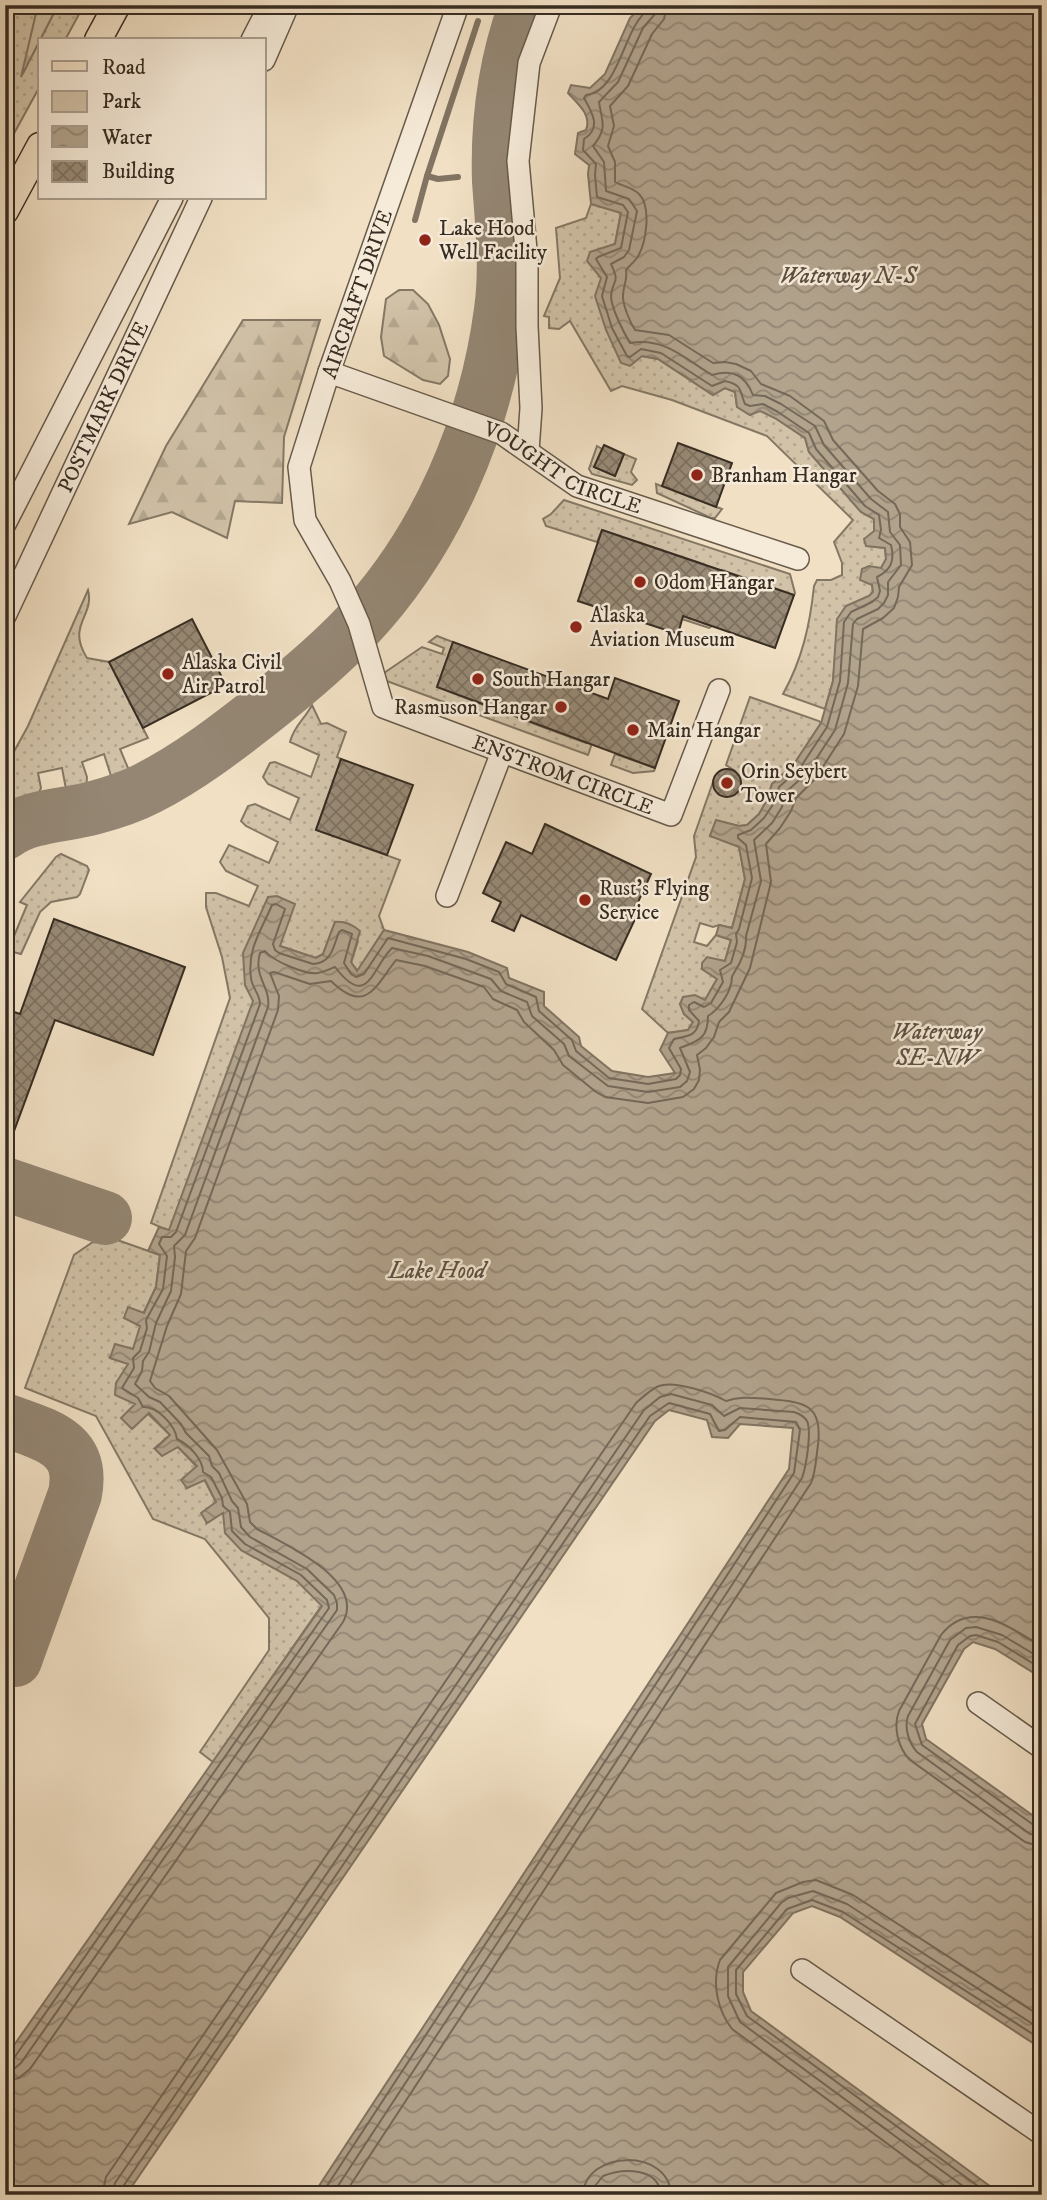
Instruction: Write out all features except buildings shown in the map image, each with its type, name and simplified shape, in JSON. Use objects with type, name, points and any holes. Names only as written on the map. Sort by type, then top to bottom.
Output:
[{"type":"main road","points":[[99,38],[117,5]]},
{"type":"main road","points":[[5,176],[38,131]]},
{"type":"main road","points":[[5,211],[38,150]]},
{"type":"street","points":[[253,38],[271,5]]},
{"type":"street","points":[[266,55],[288,5]]},
{"type":"street","name":"AIRCRAFT DRIVE","points":[[340,581],[305,520],[299,467],[329,372],[458,5]]},
{"type":"street","points":[[528,451],[531,408],[527,261],[518,161],[529,63],[551,5]]},
{"type":"street","name":"POSTMARK DRIVE","points":[[5,524],[171,200]]},
{"type":"street","name":"POSTMARK DRIVE","points":[[5,616],[200,200]]},
{"type":"street","name":"VOUGHT CIRCLE","points":[[329,372],[500,433],[577,486],[799,559]]},
{"type":"street","name":"ENSTROM CIRCLE","points":[[340,581],[359,624],[383,707],[671,815],[719,690]]},
{"type":"street","points":[[447,896],[502,752]]},
{"type":"street","points":[[978,1703],[1042,1748]]},
{"type":"street","points":[[802,1970],[1042,2134]]},
{"type":"green space","points":[[5,5],[38,5],[23,73],[38,44],[38,90],[5,150]]},
{"type":"green space","points":[[38,5],[58,5],[41,38],[38,38],[38,44],[21,77]]},
{"type":"green space","points":[[58,5],[84,5],[66,38],[41,38]]},
{"type":"green space","points":[[591,204],[621,212],[615,244],[590,252],[642,356],[658,359],[713,395],[725,388],[735,392],[737,407],[750,415],[759,410],[805,438],[809,452],[861,512],[874,519],[874,531],[867,546],[885,548],[886,559],[872,585],[873,592],[846,606],[838,619],[833,681],[825,709],[783,694],[804,642],[814,586],[817,580],[831,580],[842,575],[842,563],[834,542],[853,520],[767,436],[672,400],[622,386],[611,391],[570,321],[559,329],[549,328],[549,317],[544,316],[560,278],[556,228],[586,218]]},
{"type":"green space","points":[[399,290],[413,290],[428,304],[439,325],[450,359],[448,376],[440,384],[423,380],[384,356],[381,337],[386,299]]},
{"type":"green space","points":[[243,320],[320,320],[284,437],[282,503],[235,501],[227,538],[172,512],[129,524],[166,446]]},
{"type":"green space","points":[[597,446],[602,449],[594,467],[615,476],[624,454],[636,459],[631,472],[637,480],[632,485],[592,474],[589,469]]},
{"type":"green space","points":[[656,484],[722,509],[715,518],[711,518],[657,493]]},
{"type":"green space","points":[[564,500],[790,574],[795,593],[794,595],[722,570],[703,623],[712,626],[709,628],[682,619],[700,563],[602,530],[597,542],[546,526],[543,519]]},
{"type":"green space","points":[[88,590],[88,607],[79,637],[81,647],[87,658],[109,662],[148,738],[120,749],[128,768],[127,778],[118,781],[112,779],[104,754],[82,762],[87,777],[86,790],[71,794],[66,789],[62,768],[38,773],[41,788],[36,800],[19,800],[5,804],[5,768],[28,726]]},
{"type":"green space","points":[[437,636],[453,642],[437,687],[504,713],[515,683],[529,688],[518,718],[586,743],[602,714],[588,755],[384,680],[384,673],[422,647],[442,654],[444,648],[429,642]]},
{"type":"green space","points":[[750,697],[821,723],[794,764],[772,784],[759,814],[747,825],[716,821],[710,836],[739,846],[745,879],[732,928],[700,923],[694,942],[707,946],[716,935],[731,940],[725,961],[702,969],[717,979],[705,1000],[680,1004],[684,1014],[693,1022],[688,1030],[668,1033],[642,1009],[696,857],[694,836],[713,782],[718,794],[726,797],[738,792],[741,783],[735,771],[726,765]]},
{"type":"green space","points":[[312,705],[321,724],[327,723],[346,732],[337,757],[341,759],[316,830],[400,860],[379,916],[384,930],[358,971],[351,963],[358,941],[335,922],[323,954],[315,958],[280,946],[245,985],[254,1001],[169,1231],[151,1223],[230,998],[222,957],[206,907],[206,893],[216,893],[249,906],[258,886],[226,871],[220,862],[229,845],[269,863],[278,842],[241,821],[248,806],[255,804],[290,820],[299,798],[268,784],[263,777],[270,763],[275,762],[311,777],[319,755],[290,742]]},
{"type":"green space","points":[[615,754],[655,768],[654,771],[633,773],[611,765]]},
{"type":"green space","points":[[61,854],[87,866],[89,870],[80,894],[51,902],[40,912],[21,954],[9,951],[27,905],[20,902]]},
{"type":"green space","points":[[103,1235],[160,1255],[156,1287],[143,1314],[125,1318],[141,1326],[133,1349],[110,1357],[129,1364],[116,1383],[170,1435],[155,1448],[178,1447],[197,1467],[187,1488],[204,1479],[216,1502],[207,1523],[223,1512],[241,1550],[297,1581],[322,1605],[213,1762],[200,1752],[269,1650],[269,1618],[205,1539],[153,1519],[96,1416],[25,1388],[74,1255]]},
{"type":"water","name":"Lake Hood","points":[[643,5],[1042,5],[1042,1678],[995,1649],[973,1642],[964,1649],[922,1724],[926,1739],[1042,1822],[1042,2049],[840,1917],[812,1906],[793,1913],[743,1972],[743,1992],[751,2011],[1002,2195],[650,2195],[636,2186],[612,2189],[608,2195],[313,2195],[789,1469],[793,1428],[740,1424],[728,1438],[712,1437],[707,1420],[669,1410],[655,1421],[126,2195],[5,2195],[5,2058],[322,1606],[297,1581],[241,1550],[225,1533],[223,1513],[207,1523],[201,1513],[216,1502],[205,1480],[187,1488],[181,1480],[197,1466],[178,1447],[162,1456],[155,1449],[170,1435],[149,1413],[132,1429],[121,1418],[135,1404],[115,1395],[116,1383],[128,1364],[110,1358],[115,1344],[133,1349],[140,1326],[124,1318],[128,1307],[144,1313],[156,1287],[160,1255],[148,1251],[159,1227],[169,1230],[253,1001],[245,985],[243,953],[268,897],[277,896],[295,904],[280,946],[316,958],[323,954],[335,922],[338,922],[360,931],[351,962],[357,971],[384,930],[468,952],[507,968],[509,978],[544,992],[544,1006],[579,1037],[581,1046],[612,1071],[648,1077],[675,1073],[660,1050],[668,1033],[688,1030],[693,1022],[684,1014],[680,1004],[683,997],[695,995],[705,1000],[717,979],[702,969],[702,963],[707,957],[725,961],[731,940],[716,935],[719,925],[732,928],[745,879],[739,847],[710,836],[716,820],[739,826],[747,825],[759,814],[772,784],[794,764],[821,723],[833,681],[837,619],[846,606],[873,592],[872,585],[860,580],[862,569],[869,566],[881,568],[886,559],[885,548],[866,546],[864,539],[874,531],[874,519],[861,512],[809,452],[805,438],[760,411],[750,415],[737,407],[735,392],[725,388],[713,395],[658,359],[642,356],[630,366],[621,363],[606,330],[595,296],[601,278],[587,261],[590,252],[615,244],[621,213],[591,204],[589,165],[575,154],[578,133],[586,130],[587,119],[568,93],[571,85],[590,88],[605,74],[630,18]]},
{"type":"waterway","points":[[415,220],[478,21]]},
{"type":"waterway","points":[[427,176],[438,179],[458,177]]},
{"type":"taxiway","points":[[5,833],[36,819],[93,808],[128,797],[163,780],[220,743],[334,649],[386,593],[411,557],[434,519],[470,438],[494,353],[504,278],[499,181],[501,114],[513,48],[526,5]]},
{"type":"taxiway","points":[[5,1184],[105,1218]]},
{"type":"taxiway","points":[[5,1420],[59,1443],[74,1463],[77,1477],[75,1494],[15,1660]]},
{"type":"place","name":"Lake Hood Well Facility","points":[[425,240]]},
{"type":"place","name":"Branham Hangar","points":[[697,475]]},
{"type":"place","name":"Odom Hangar","points":[[640,582]]},
{"type":"place","name":"Alaska Aviation Museum","points":[[576,627]]},
{"type":"place","name":"Alaska Civil Air Patrol","points":[[168,674]]},
{"type":"place","name":"South Hangar","points":[[478,679]]},
{"type":"place","name":"Rasmuson Hangar","points":[[561,707]]},
{"type":"place","name":"Main Hangar","points":[[633,730]]},
{"type":"place","name":"Orin Seybert Tower","points":[[727,783]]},
{"type":"place","name":"Rust's Flying Service","points":[[585,900]]},
{"type":"water label","name":"Waterway N-S","points":[[848,275]]},
{"type":"water label","name":"Waterway SE-NW","points":[[937,1044]]}]
